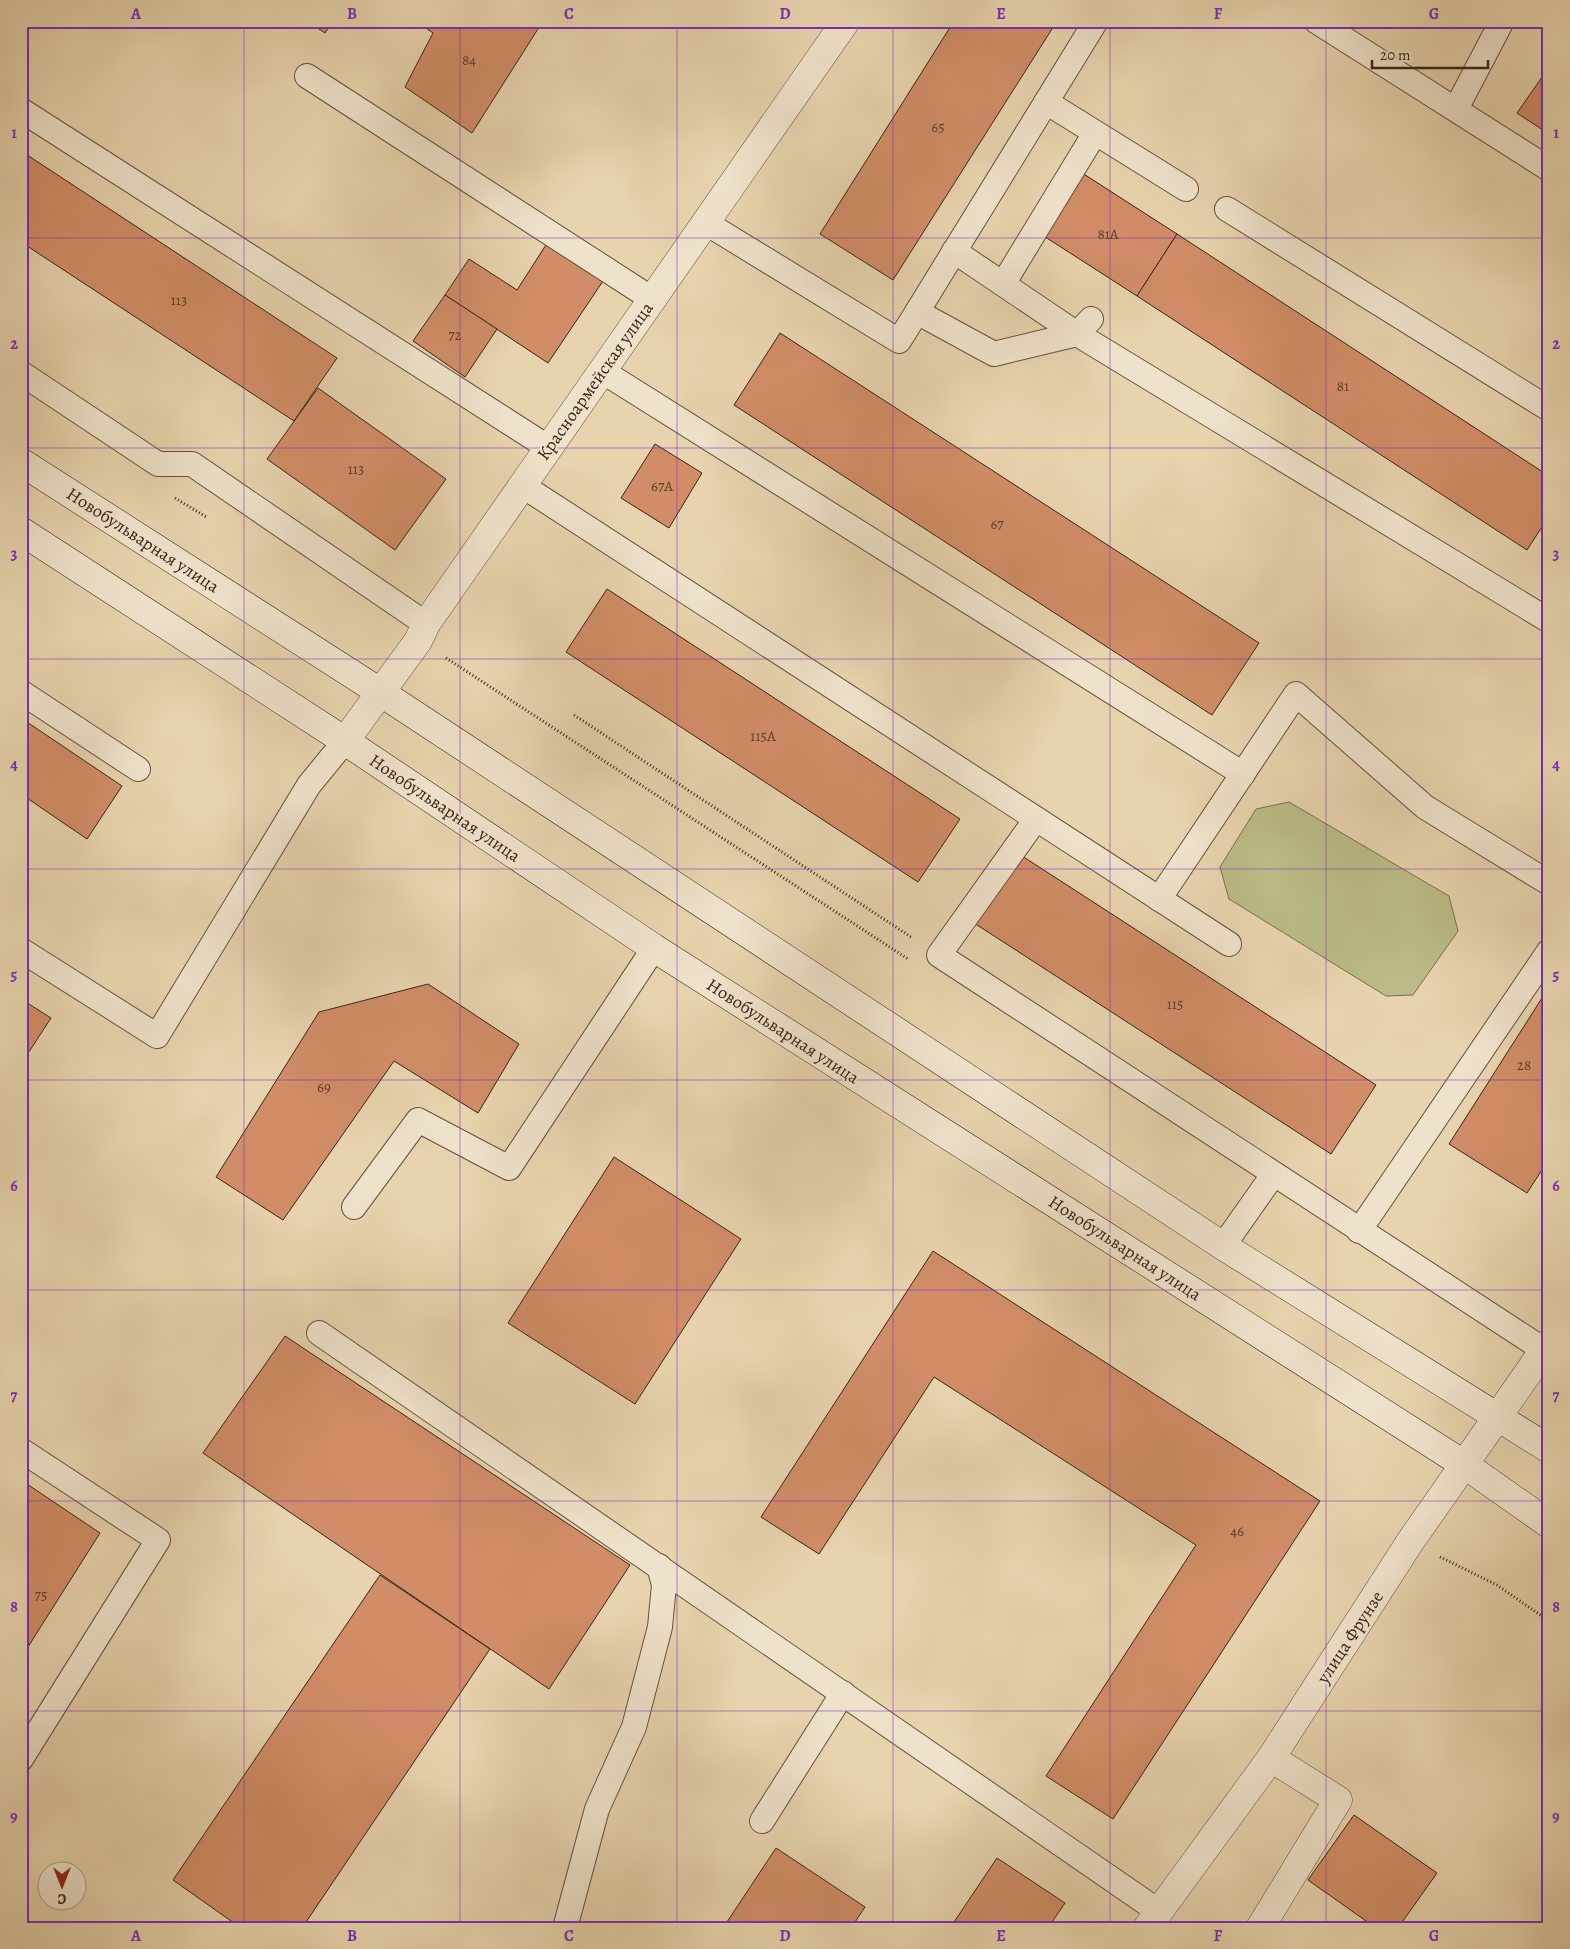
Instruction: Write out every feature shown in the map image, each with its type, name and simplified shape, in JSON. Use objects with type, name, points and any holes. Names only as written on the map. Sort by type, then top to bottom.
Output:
[{"type":"main road","name":"Красноармейская улица","points":[[345,741],[846,21]]},
{"type":"main road","name":"Новобульварная улица","points":[[21,462],[380,692],[1223,1246],[1549,1449]]},
{"type":"main road","name":"Новобульварная улица","points":[[21,531],[345,741],[654,948],[1465,1465],[1549,1524]]},
{"type":"main road","name":"улица Фрунзе","points":[[1153,1919],[1271,1758],[1410,1542],[1546,1347]]},
{"type":"main road","points":[[1260,1928],[1338,1800],[1271,1758]]},
{"type":"lane","points":[[706,223],[899,341],[1096,21]]},
{"type":"lane","points":[[1316,21],[1549,169]]},
{"type":"lane","points":[[1456,109],[1502,21]]},
{"type":"lane","points":[[307,76],[652,299]]},
{"type":"lane","points":[[1046,102],[1186,189]]},
{"type":"lane","points":[[21,110],[549,448]]},
{"type":"lane","points":[[1003,284],[1095,133]]},
{"type":"lane","points":[[1227,209],[1549,409]]},
{"type":"lane","points":[[954,251],[1003,284],[1084,327],[1548,620],[1549,618]]},
{"type":"lane","points":[[917,312],[994,354],[1084,327]]},
{"type":"lane","points":[[602,371],[1243,774]]},
{"type":"lane","points":[[21,373],[158,464],[192,464],[422,632]]},
{"type":"lane","points":[[523,486],[1229,944]]},
{"type":"lane","points":[[21,692],[138,769]]},
{"type":"lane","points":[[1159,899],[1296,694],[1425,807],[1549,883]]},
{"type":"lane","points":[[21,950],[157,1036],[309,785],[345,741]]},
{"type":"lane","points":[[1036,819],[939,955],[1359,1231],[1546,1347]]},
{"type":"lane","points":[[354,1208],[418,1120],[509,1168],[654,948]]},
{"type":"lane","points":[[1359,1231],[1549,951]]},
{"type":"lane","points":[[1223,1246],[1273,1175]]},
{"type":"lane","points":[[319,1333],[843,1693],[1153,1919]]},
{"type":"lane","points":[[21,1450],[158,1540],[21,1759]]},
{"type":"lane","points":[[565,1928],[597,1810],[634,1727],[660,1627],[664,1584],[659,1566]]},
{"type":"lane","points":[[762,1821],[843,1693]]},
{"type":"path","points":[[168,494],[211,519]]},
{"type":"path","points":[[422,632],[539,717],[909,960]]},
{"type":"path","points":[[574,715],[939,955]]},
{"type":"path","points":[[1410,1542],[1498,1585],[1549,1621]]},
{"type":"green space","points":[[1289,802],[1449,896],[1458,931],[1413,995],[1386,996],[1229,899],[1220,867],[1256,809]]},
{"type":"building","points":[[307,21],[333,21],[325,33]]},
{"type":"building","points":[[416,21],[543,21],[472,133],[405,87],[433,33]]},
{"type":"building","points":[[954,21],[1057,21],[893,280],[820,234]]},
{"type":"building","points":[[1549,67],[1549,134],[1517,113]]},
{"type":"building","points":[[21,151],[337,358],[294,421],[21,242]]},
{"type":"building","points":[[1079,171],[1177,234],[1137,296],[1039,233]]},
{"type":"building","points":[[1177,234],[1549,476],[1549,516],[1527,550],[1137,296]]},
{"type":"building","points":[[551,237],[607,275],[548,363],[445,295],[469,259],[517,290]]},
{"type":"building","points":[[445,295],[497,329],[465,377],[413,341]]},
{"type":"building","points":[[780,333],[1259,643],[1212,715],[734,405]]},
{"type":"building","points":[[318,388],[446,479],[395,550],[267,459]]},
{"type":"building","points":[[655,444],[702,473],[669,528],[621,498]]},
{"type":"building","points":[[607,589],[960,819],[918,882],[566,652]]},
{"type":"building","points":[[21,718],[122,786],[87,839],[21,794]]},
{"type":"building","points":[[1019,854],[1376,1085],[1331,1154],[974,923]]},
{"type":"building","points":[[428,984],[519,1044],[478,1113],[394,1061],[283,1220],[216,1177],[319,1012]]},
{"type":"building","points":[[1549,987],[1549,1159],[1527,1193],[1449,1144]]},
{"type":"building","points":[[21,999],[51,1018],[21,1064]]},
{"type":"building","points":[[614,1157],[741,1239],[635,1404],[508,1323]]},
{"type":"building","points":[[933,1251],[1320,1501],[1113,1819],[1046,1776],[1196,1545],[934,1377],[819,1554],[761,1517]]},
{"type":"building","points":[[285,1336],[630,1565],[549,1689],[203,1453]]},
{"type":"building","points":[[21,1480],[100,1533],[21,1658]]},
{"type":"building","points":[[380,1575],[490,1649],[302,1928],[241,1928],[173,1880]]},
{"type":"building","points":[[1354,1815],[1437,1873],[1398,1928],[1376,1928],[1308,1880]]},
{"type":"building","points":[[776,1848],[865,1907],[851,1928],[723,1928]]},
{"type":"building","points":[[997,1858],[1065,1903],[1048,1928],[950,1928]]},
{"type":"building","points":[[438,1922],[447,1928],[434,1928]]}]
